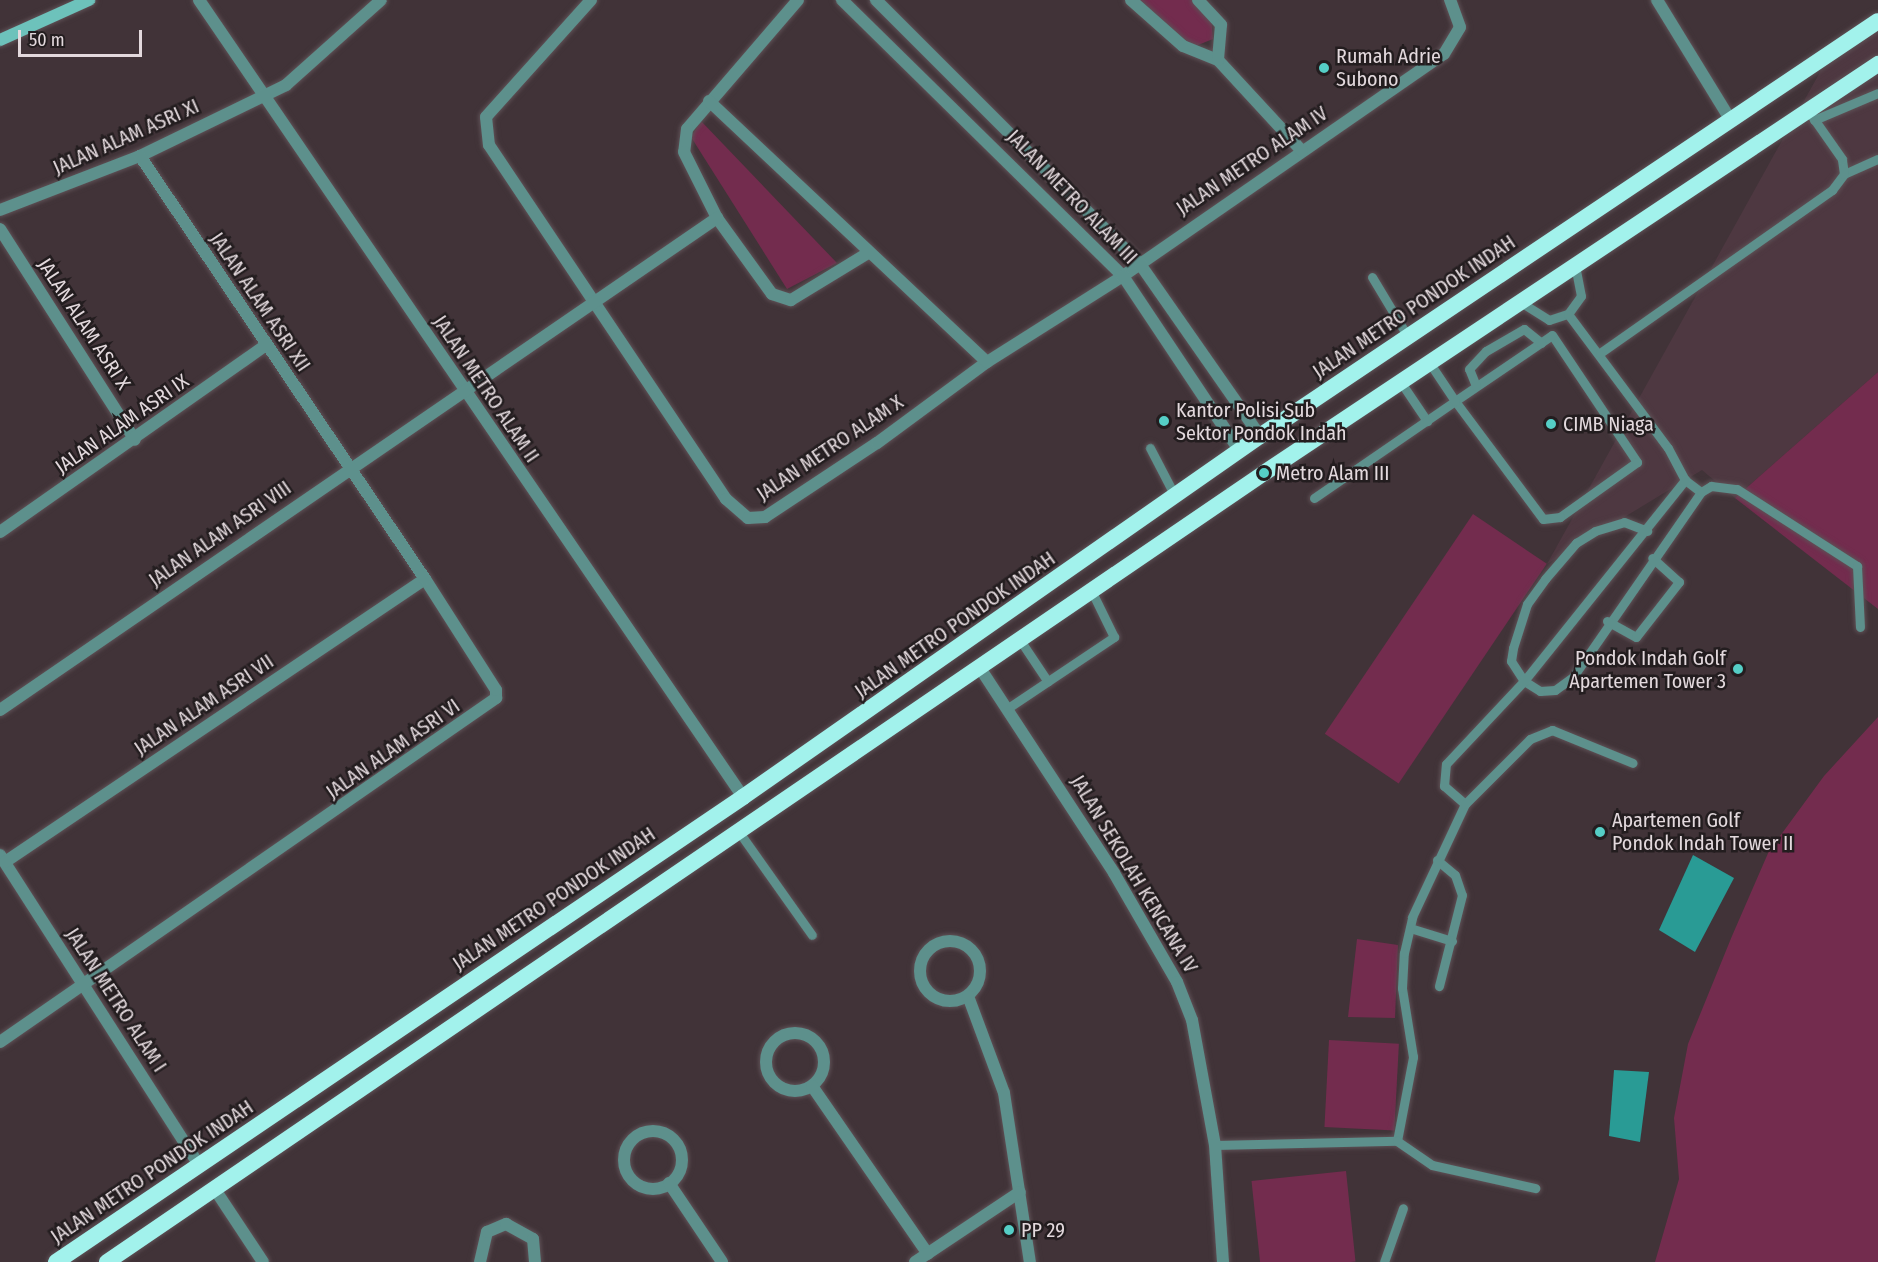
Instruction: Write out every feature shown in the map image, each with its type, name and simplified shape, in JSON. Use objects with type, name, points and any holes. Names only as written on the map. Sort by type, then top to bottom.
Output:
[{"type":"highway","name":"JALAN METRO PONDOK INDAH","points":[[56,1262],[743,797],[1239,450],[1878,21]]},
{"type":"highway","points":[[107,1262],[216,1191],[1091,590],[1431,365],[1575,266],[1811,115],[1878,64]]},
{"type":"main road","points":[[0,40],[89,0]]},
{"type":"street","name":"JALAN METRO ALAM II","points":[[199,0],[464,393],[743,797]]},
{"type":"street","name":"JALAN ALAM ASRI XI","points":[[0,210],[140,156],[265,95],[311,65],[381,0]]},
{"type":"street","points":[[591,0],[494,106],[486,117],[485,132],[498,163],[594,303]]},
{"type":"street","points":[[798,0],[709,101],[683,140],[717,218],[767,289],[783,300],[868,253]]},
{"type":"street","name":"JALAN METRO ALAM III","points":[[842,0],[1123,276],[1239,450]]},
{"type":"street","name":"JALAN METRO ALAM III","points":[[876,0],[1140,264],[1260,436]]},
{"type":"street","points":[[1131,0],[1184,46],[1218,60],[1302,151]]},
{"type":"street","points":[[1198,0],[1221,25],[1218,60]]},
{"type":"street","name":"JALAN METRO ALAM IV","points":[[1123,276],[1444,54],[1460,27],[1450,0]]},
{"type":"street","points":[[1657,0],[1730,119]]},
{"type":"street","points":[[709,101],[868,253],[987,362]]},
{"type":"street","name":"JALAN ALAM ASRI XII","points":[[140,156],[348,469]]},
{"type":"street","points":[[464,393],[717,218]]},
{"type":"street","name":"JALAN ALAM ASRI X","points":[[0,229],[135,440]]},
{"type":"street","name":"JALAN METRO ALAM X","points":[[594,303],[726,498],[748,518],[774,511],[987,362],[1123,276]]},
{"type":"street","name":"JALAN ALAM ASRI IX","points":[[0,532],[135,440],[265,346]]},
{"type":"street","name":"JALAN ALAM ASRI VIII","points":[[0,710],[348,469],[464,393]]},
{"type":"street","name":"JALAN ALAM ASRI VI","points":[[0,1042],[85,987],[491,706],[496,690],[425,579],[348,469]]},
{"type":"street","name":"JALAN ALAM ASRI VII","points":[[2,859],[425,579]]},
{"type":"street","name":"JALAN SEKOLAH KENCANA IV","points":[[980,668],[1114,873],[1177,982],[1192,1020],[1215,1145],[1223,1262]]},
{"type":"street","name":"JALAN METRO ALAM I","points":[[2,859],[199,1166]]},
{"type":"street","points":[[954,940],[977,956],[977,985],[968,996],[947,1000],[927,991],[920,963],[927,951],[954,940]]},
{"type":"street","points":[[968,996],[1004,1093],[1030,1262]]},
{"type":"street","points":[[804,1034],[820,1048],[824,1068],[812,1086],[792,1090],[768,1071],[769,1050],[783,1035],[804,1034]]},
{"type":"street","points":[[812,1086],[928,1254]]},
{"type":"street","points":[[662,1132],[678,1145],[681,1166],[669,1183],[639,1185],[625,1169],[626,1148],[641,1133],[662,1132]]},
{"type":"street","points":[[669,1183],[722,1262]]},
{"type":"street","points":[[216,1191],[263,1262]]},
{"type":"street","points":[[915,1262],[1020,1192]]},
{"type":"street","points":[[480,1262],[487,1232],[506,1224],[533,1239],[535,1262]]},
{"type":"lane","points":[[1844,174],[1842,159],[1811,115],[1878,93]]},
{"type":"lane","points":[[1600,353],[1832,190],[1844,174],[1878,159]]},
{"type":"lane","points":[[1522,303],[1549,320],[1568,314],[1581,296],[1575,266]]},
{"type":"lane","points":[[1372,277],[1408,337]]},
{"type":"lane","points":[[1568,314],[1600,353],[1685,480],[1701,492]]},
{"type":"lane","points":[[1476,386],[1469,369],[1486,351],[1524,329],[1541,343]]},
{"type":"lane","points":[[1314,498],[1455,401],[1476,386],[1541,343],[1558,337],[1633,452],[1634,469],[1560,518],[1543,519],[1455,401],[1431,365]]},
{"type":"lane","points":[[1402,384],[1427,420]]},
{"type":"lane","points":[[1150,448],[1175,496]]},
{"type":"lane","points":[[1465,804],[1444,786],[1446,764],[1524,681],[1605,575],[1647,531],[1685,480]]},
{"type":"lane","points":[[1647,531],[1624,522],[1595,531],[1576,543],[1545,579],[1527,604],[1513,648],[1511,662],[1524,681],[1540,691],[1555,690],[1573,677],[1606,621],[1701,492],[1712,486],[1737,489],[1857,566],[1860,627]]},
{"type":"lane","points":[[1606,621],[1636,637],[1678,582],[1652,558]]},
{"type":"lane","points":[[1008,708],[1114,638],[1091,590]]},
{"type":"lane","points":[[1020,640],[1048,682]]},
{"type":"lane","points":[[1397,1141],[1413,1057],[1402,988],[1410,928],[1437,860],[1465,804],[1530,739],[1552,730],[1634,764]]},
{"type":"lane","points":[[739,832],[812,935]]},
{"type":"lane","points":[[1437,860],[1455,875],[1462,895],[1439,986]]},
{"type":"lane","points":[[1410,928],[1452,941]]},
{"type":"lane","points":[[1215,1145],[1397,1141],[1432,1165],[1535,1188]]},
{"type":"lane","points":[[1384,1262],[1403,1208]]},
{"type":"shaded area","points":[[1138,0],[1193,0],[1211,15],[1213,39],[1193,47]]},
{"type":"shaded area","points":[[1878,25],[1878,372],[1735,498],[1702,470],[1547,564],[1830,54]]},
{"type":"shaded area","points":[[701,121],[837,263],[787,289],[691,137]]},
{"type":"shaded area","points":[[1878,372],[1878,609],[1735,498]]},
{"type":"shaded area","points":[[1473,514],[1547,564],[1399,783],[1325,734]]},
{"type":"shaded area","points":[[1878,717],[1878,1262],[1655,1262],[1679,1179],[1674,1118],[1688,1044],[1732,936],[1769,851],[1824,776]]},
{"type":"shaded area","points":[[1357,939],[1398,945],[1395,1018],[1348,1017]]},
{"type":"shaded area","points":[[1329,1040],[1399,1044],[1394,1131],[1324,1127]]},
{"type":"shaded area","points":[[1346,1171],[1356,1262],[1260,1262],[1252,1181]]},
{"type":"water","points":[[1693,855],[1734,878],[1695,952],[1659,930]]},
{"type":"water","points":[[1614,1070],[1649,1072],[1640,1142],[1609,1136]]},
{"type":"place","name":"Rumah Adrie Subono","points":[[1324,68]]},
{"type":"place","name":"Kantor Polisi Sub Sektor Pondok Indah","points":[[1164,421]]},
{"type":"place","name":"CIMB Niaga","points":[[1551,424]]},
{"type":"place","name":"Metro Alam III","points":[[1264,473]]},
{"type":"place","name":"Pondok Indah Golf Apartemen Tower 3","points":[[1738,669]]},
{"type":"place","name":"Apartemen Golf Pondok Indah Tower II","points":[[1600,832]]},
{"type":"place","name":"PP 29","points":[[1009,1230]]}]
